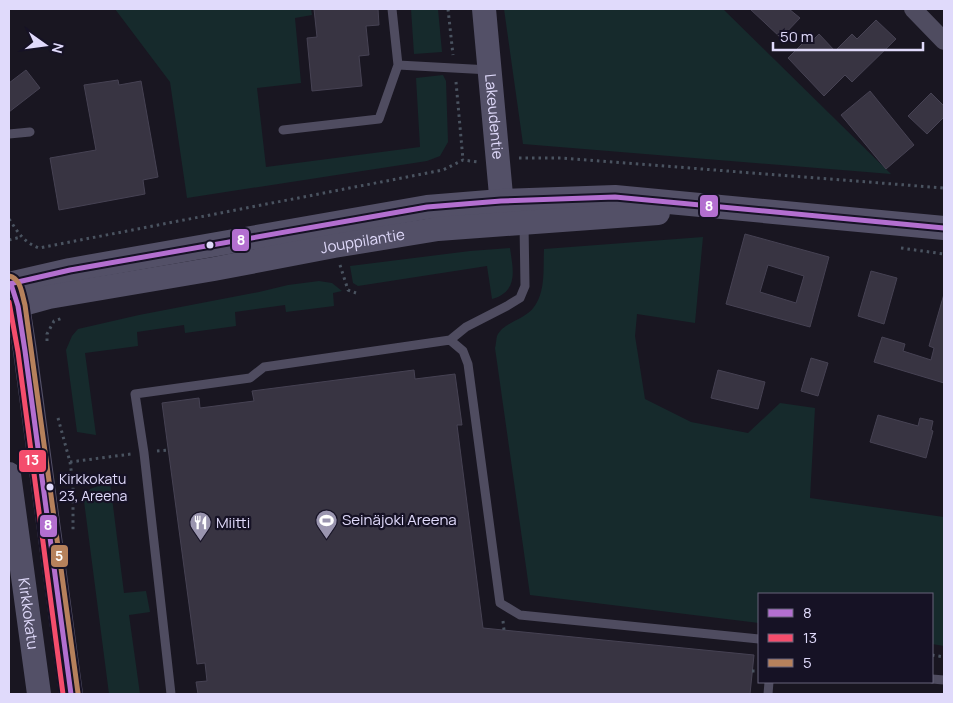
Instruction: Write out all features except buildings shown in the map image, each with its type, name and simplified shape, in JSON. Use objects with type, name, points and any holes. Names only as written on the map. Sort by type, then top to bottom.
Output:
[{"type":"main road","name":"Lakeudentie","points":[[484,9],[497,160],[510,216]]},
{"type":"main road","name":"Jouppilantie","points":[[11,292],[49,298],[615,197],[944,228]]},
{"type":"main road","name":"Jouppilantie","points":[[510,216],[722,208]]},
{"type":"main road","points":[[11,292],[25,351],[71,694]]},
{"type":"main road","name":"Kirkkokatu","points":[[9,474],[39,694]]},
{"type":"street","points":[[914,9],[944,41]]},
{"type":"lane","points":[[283,130],[379,119],[398,65],[392,9]]},
{"type":"lane","points":[[398,65],[490,70]]},
{"type":"lane","points":[[9,134],[30,132]]},
{"type":"lane","points":[[171,694],[144,453],[135,394],[250,378],[264,367],[450,340],[466,327],[520,298],[525,286],[510,216]]},
{"type":"lane","points":[[450,340],[463,351],[468,364],[500,603],[520,615],[758,639]]},
{"type":"path","points":[[9,219],[21,238],[39,248],[443,170],[463,160],[479,162],[519,158],[562,158],[944,188]]},
{"type":"path","points":[[9,240],[21,238]]},
{"type":"path","points":[[898,247],[944,254]]},
{"type":"path","points":[[340,262],[348,290],[356,294]]},
{"type":"path","points":[[25,351],[46,348],[47,334],[54,321],[72,316]]},
{"type":"path","points":[[70,462],[168,450]]},
{"type":"path","points":[[752,671],[758,671]]},
{"type":"green space","points":[[115,9],[311,9],[312,15],[295,18],[301,83],[257,88],[266,167],[420,147],[416,78],[443,75],[446,81],[448,142],[440,156],[427,161],[187,198],[170,82]]},
{"type":"green space","points":[[411,9],[438,9],[442,52],[414,54]]},
{"type":"green space","points":[[504,9],[723,9],[891,174],[523,144]]},
{"type":"green space","points":[[703,237],[695,323],[637,314],[635,336],[645,399],[691,422],[748,433],[780,403],[815,408],[810,498],[944,517],[944,646],[933,644],[933,593],[758,593],[758,623],[530,595],[495,348],[500,331],[525,315],[538,301],[543,279],[544,249]]},
{"type":"green space","points":[[510,248],[513,272],[510,285],[507,291],[492,299],[487,266],[358,286],[353,283],[350,266],[470,251]]},
{"type":"green space","points":[[319,281],[332,283],[342,291],[333,293],[334,306],[286,312],[285,305],[235,312],[236,326],[185,333],[184,325],[137,332],[138,346],[85,353],[96,435],[77,432],[66,350],[72,336],[78,329],[288,285]]},
{"type":"green space","points":[[110,482],[124,593],[146,591],[150,612],[129,615],[140,694],[109,694],[84,501],[90,489]]},
{"type":"transit line","name":"8","points":[[9,284],[70,270],[427,207],[501,201],[615,197],[944,228]]},
{"type":"transit line","name":"5","points":[[9,276],[19,283],[25,305],[78,693]]},
{"type":"transit line","name":"8","points":[[11,284],[18,306],[25,351],[71,694]]},
{"type":"transit line","name":"13","points":[[9,302],[18,352],[63,694]]},
{"type":"place","name":"Kirkkokatu 23, Areena","points":[[50,487]]},
{"type":"place","name":"Seinäjoki Areena","points":[[326,539]]},
{"type":"place","name":"Miitti","points":[[200,542]]}]
